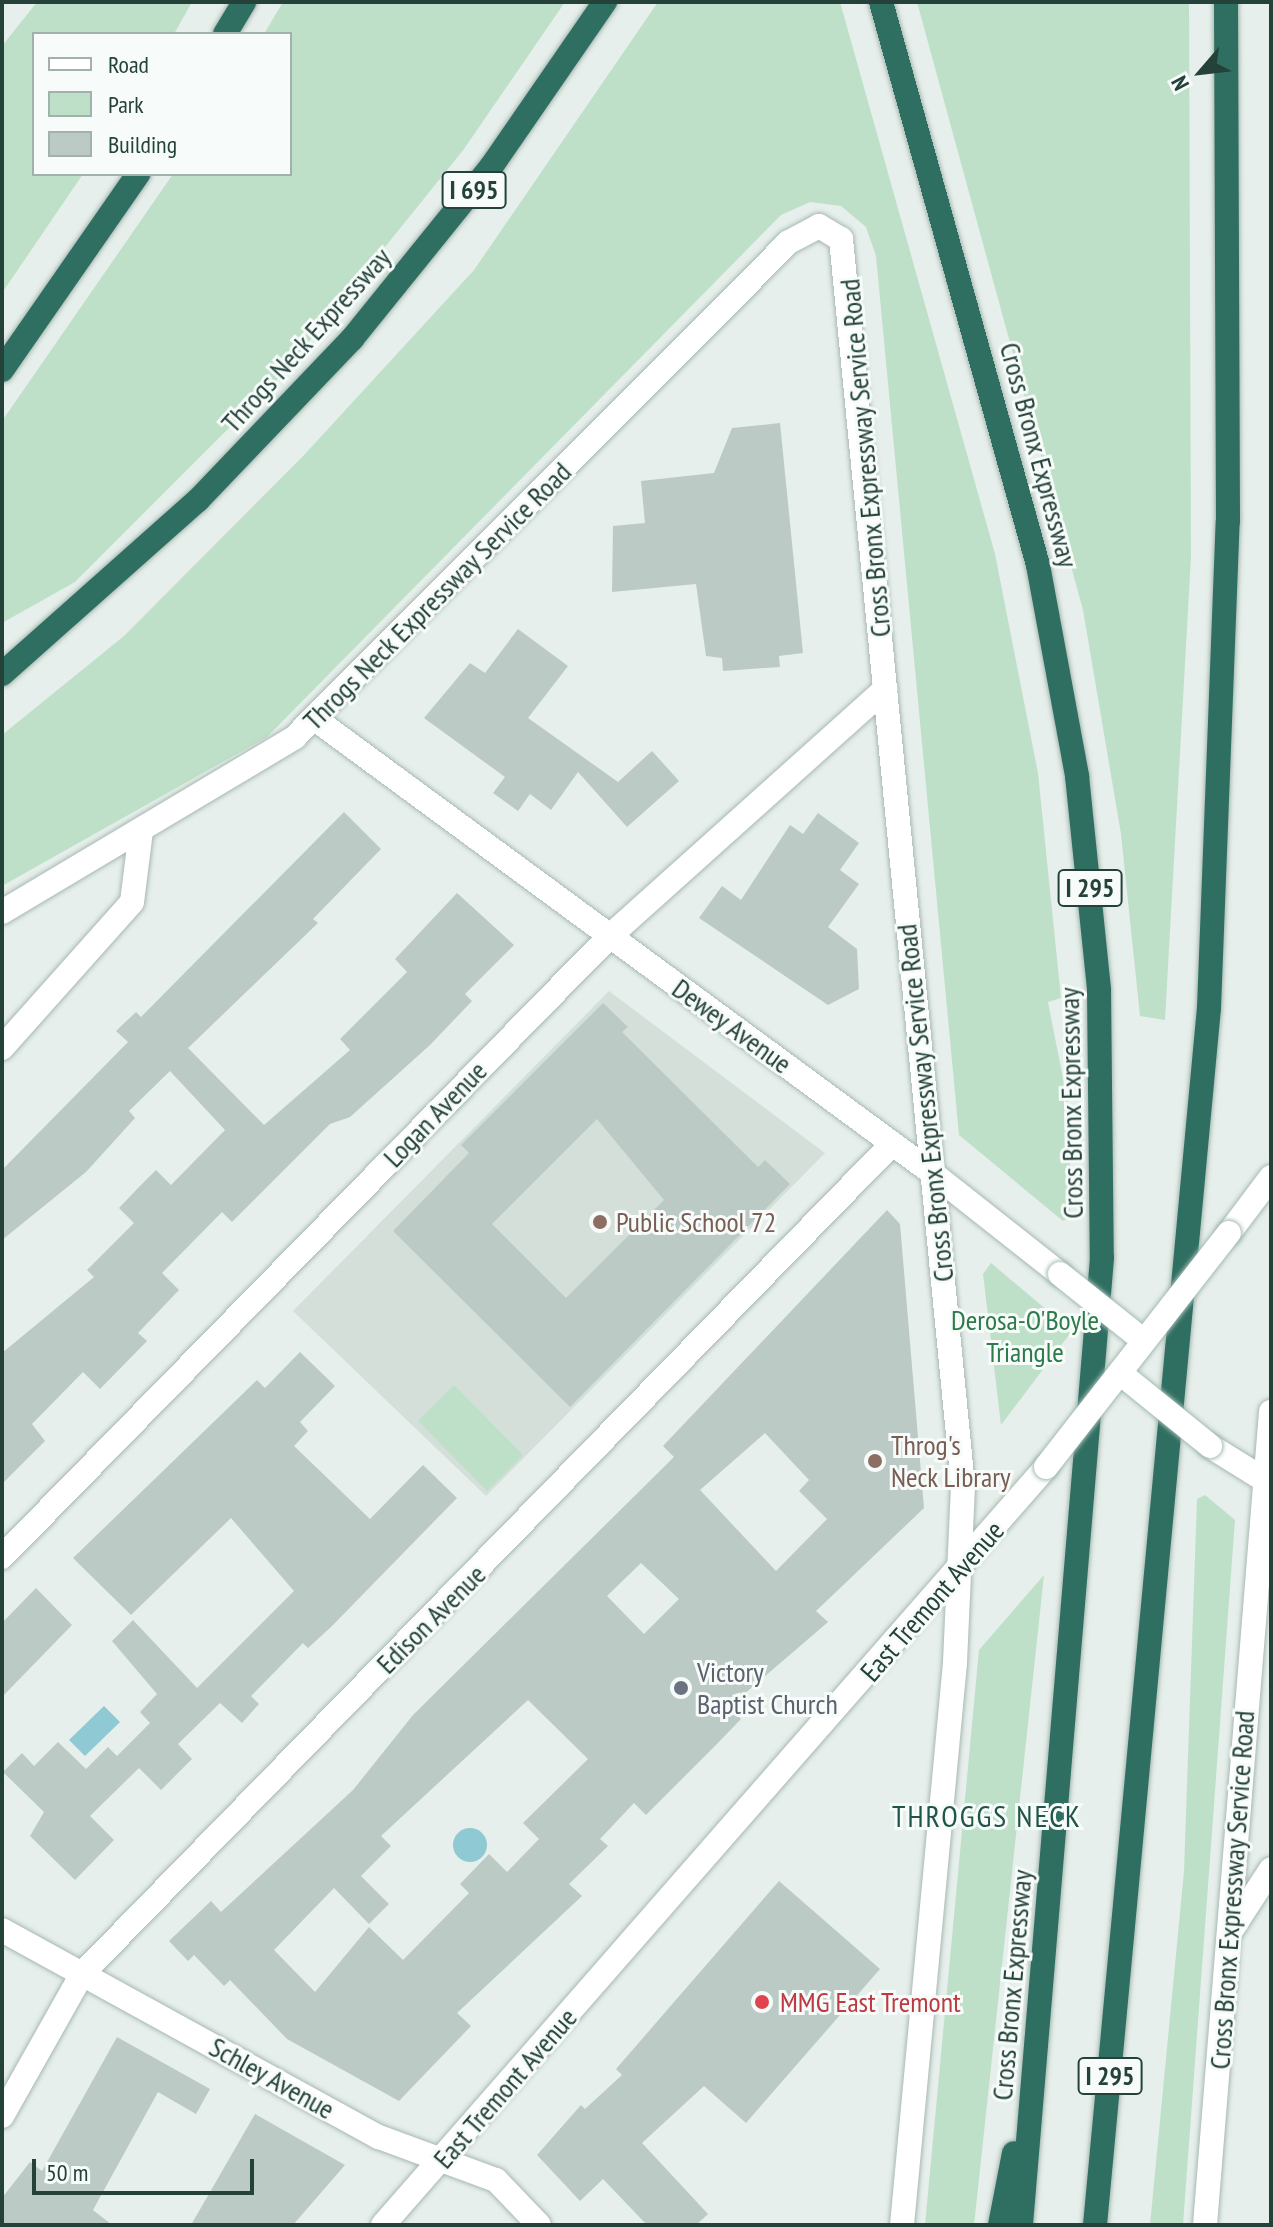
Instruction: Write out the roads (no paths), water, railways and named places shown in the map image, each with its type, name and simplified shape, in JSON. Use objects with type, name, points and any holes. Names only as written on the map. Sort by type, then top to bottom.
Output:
[{"type":"highway","points":[[226,32],[244,2]]},
{"type":"highway","name":"Throgs Neck Expressway","points":[[2,674],[188,510],[352,339],[491,167],[605,2]]},
{"type":"highway","name":"Cross Bronx Expressway","points":[[881,2],[1038,565],[1077,776],[1099,990],[1102,1258],[1021,2225]]},
{"type":"highway","name":"I 295","points":[[1095,2225],[1209,1008],[1228,521],[1226,2]]},
{"type":"highway","points":[[2,370],[137,176]]},
{"type":"highway","points":[[1000,2225],[1040,2013]]},
{"type":"street","name":"Throgs Neck Expressway Service Road","points":[[2,912],[250,768],[315,719],[789,242],[811,228],[827,228]]},
{"type":"street","name":"Cross Bronx Expressway Service Road","points":[[827,228],[841,239],[848,267],[931,1172],[961,1451],[961,1572],[902,2225]]},
{"type":"street","name":"Logan Avenue","points":[[2,1557],[610,936],[885,689]]},
{"type":"street","name":"Dewey Avenue","points":[[315,719],[931,1172],[1144,1341]]},
{"type":"street","points":[[2,1048],[132,902],[141,831]]},
{"type":"street","name":"Edison Avenue","points":[[2,2116],[82,1974],[892,1144]]},
{"type":"street","name":"East Tremont Avenue","points":[[383,2225],[961,1572],[1271,1177]]},
{"type":"street","points":[[1120,1373],[1210,1446],[1268,1483]]},
{"type":"street","name":"Cross Bronx Expressway Service Road","points":[[1205,2225],[1268,1483],[1271,1412]]},
{"type":"street","points":[[1229,1934],[1271,1869]]},
{"type":"street","name":"Schley Avenue","points":[[2,1930],[379,2137],[444,2157],[496,2180],[539,2225]]},
{"type":"water","points":[[104,1706],[120,1722],[85,1756],[69,1740]]},
{"type":"water","points":[[470,1828],[482,1833],[487,1845],[482,1857],[470,1862],[458,1857],[453,1845],[458,1833]]},
{"type":"place","name":"Public School 72","points":[[600,1222]]},
{"type":"place","name":"Throg's Neck Library","points":[[875,1461]]},
{"type":"place","name":"Victory Baptist Church","points":[[681,1688]]},
{"type":"place","name":"MMG East Tremont","points":[[762,2002]]},
{"type":"district","name":"THROGGS NECK","points":[[987,1816]]},
{"type":"park label","name":"Derosa-O'Boyle Triangle","points":[[1025,1336]]}]
